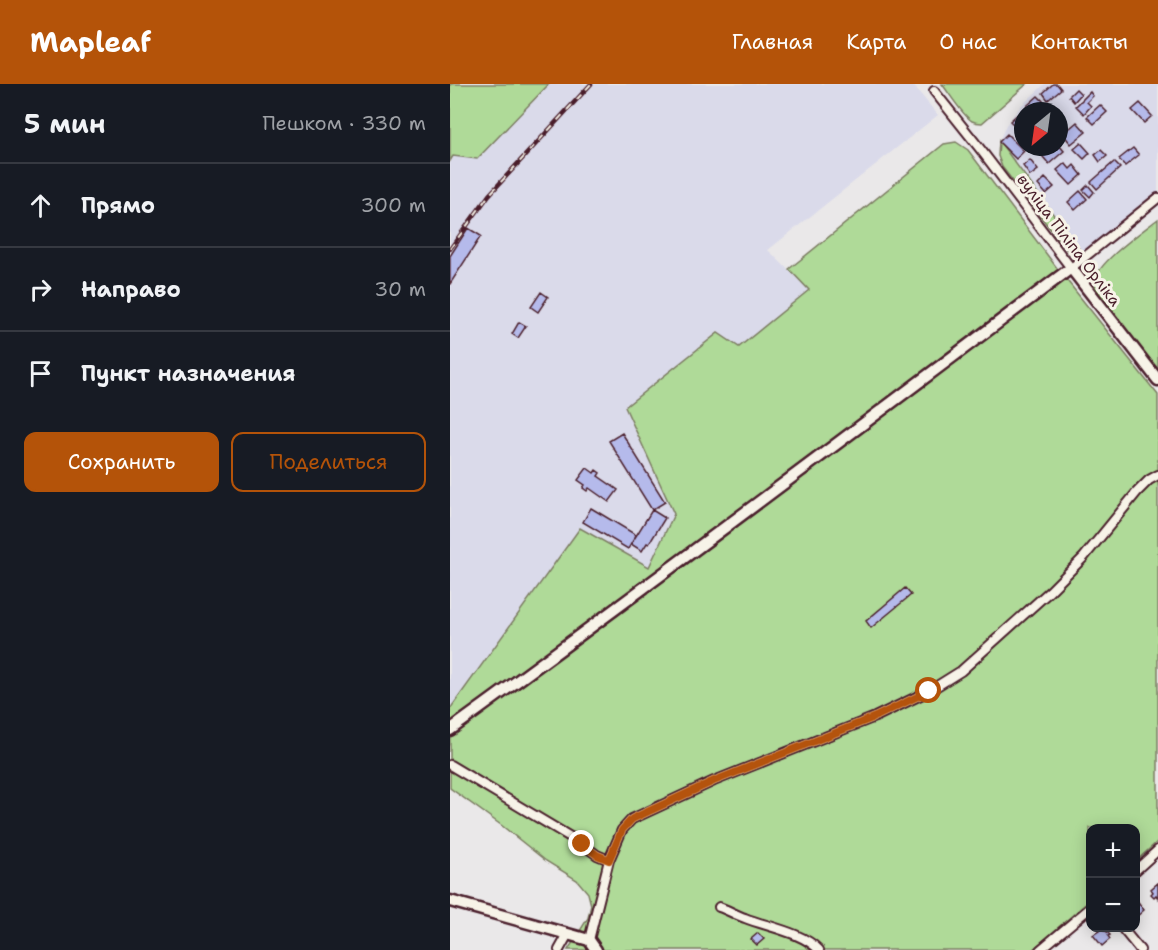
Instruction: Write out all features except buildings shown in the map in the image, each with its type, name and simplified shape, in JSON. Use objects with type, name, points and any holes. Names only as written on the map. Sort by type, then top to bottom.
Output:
[{"type":"street","name":"вуліца Піліпа Орліка","points":[[934,91],[1158,380]]},
{"type":"street","points":[[450,730],[775,491],[1071,268],[1158,198]]},
{"type":"street","points":[[589,940],[609,860],[622,830],[632,819],[714,781],[875,717],[929,691],[961,670],[1050,591],[1084,557],[1137,492],[1158,475]]},
{"type":"street","points":[[450,765],[597,855],[609,860]]},
{"type":"street","points":[[1140,866],[1158,850]]},
{"type":"street","points":[[450,901],[589,940],[596,950]]},
{"type":"street","points":[[719,907],[798,936],[819,950]]},
{"type":"street","points":[[1040,950],[1086,911]]},
{"type":"street","points":[[1126,932],[1140,950]]},
{"type":"street","points":[[559,950],[568,934]]},
{"type":"shaded area","points":[[549,84],[912,84],[938,115],[768,250],[809,290],[739,347],[626,407],[674,514],[649,567],[580,528],[450,709],[450,161],[452,156],[477,159]]},
{"type":"shaded area","points":[[1045,84],[1158,84],[1158,198],[1085,257],[999,141],[1006,125],[1014,115],[1014,156],[1068,156],[1068,102],[1025,102]]},
{"type":"green space","points":[[450,84],[549,84],[477,159],[453,156],[450,161]]},
{"type":"green space","points":[[942,84],[1027,84],[982,123],[968,118]]},
{"type":"green space","points":[[999,141],[1085,257],[1077,263],[1002,167],[998,156]]},
{"type":"green space","points":[[956,142],[968,150],[1057,268],[1158,395],[1158,841],[1140,857],[1140,824],[1086,824],[1086,903],[1032,950],[568,950],[588,918],[591,905],[588,893],[577,880],[546,861],[450,788],[450,709],[580,528],[649,567],[674,514],[625,407],[718,333],[739,347],[809,290],[789,269],[944,144]]},
{"type":"green space","points":[[1158,219],[1158,372],[1097,294],[1095,280],[1112,256]]},
{"type":"railway","points":[[450,249],[489,195],[591,84]]},
{"type":"route","points":[[582,844],[597,855],[609,860],[622,830],[632,819],[714,781],[875,717],[929,691]]}]
